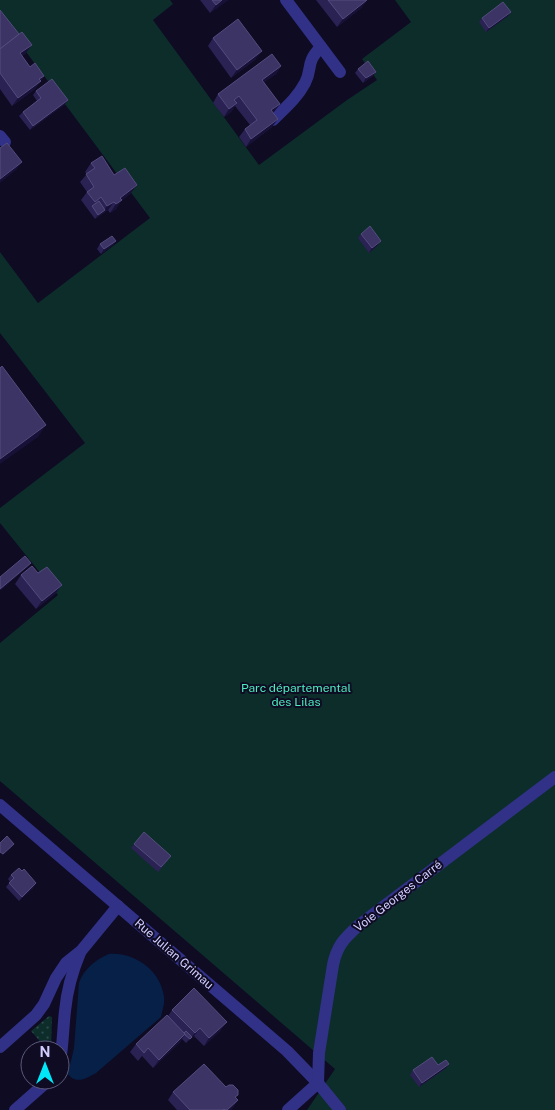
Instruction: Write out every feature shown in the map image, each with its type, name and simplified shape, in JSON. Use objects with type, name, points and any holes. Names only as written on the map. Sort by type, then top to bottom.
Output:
[{"type":"street","points":[[286,0],[340,72]]},
{"type":"street","points":[[272,120],[293,101],[306,81],[312,55],[321,47]]},
{"type":"street","name":"Voie Georges Carré","points":[[318,1083],[319,1053],[333,965],[336,952],[343,940],[358,925],[555,777]]},
{"type":"street","name":"Rue Julian Grimau","points":[[0,805],[287,1051],[318,1083],[340,1110]]},
{"type":"street","points":[[0,1047],[36,1015],[66,963],[81,951],[118,906]]},
{"type":"street","points":[[62,1040],[69,985],[81,951]]},
{"type":"street","points":[[288,1110],[318,1083]]},
{"type":"street","points":[[15,1110],[38,1090]]},
{"type":"green space","name":"Parc départemental des Lilas","points":[[0,0],[170,0],[173,4],[153,20],[259,165],[377,80],[362,59],[411,22],[395,0],[555,0],[555,1110],[307,1110],[335,1069],[0,781],[0,643],[58,595],[0,523],[0,508],[85,443],[0,333],[0,252],[38,303],[150,218],[0,17]]},
{"type":"green space","points":[[49,1016],[52,1017],[51,1040],[39,1040],[31,1031]]},
{"type":"water","points":[[109,954],[119,954],[128,956],[145,965],[158,979],[162,988],[164,1005],[161,1017],[96,1073],[78,1080],[70,1076],[70,1065],[74,1048],[79,983],[84,974],[99,959]]},
{"type":"building","points":[[212,0],[222,0],[216,5]]},
{"type":"building","points":[[328,0],[367,0],[343,19]]},
{"type":"building","points":[[503,2],[511,12],[489,28],[482,18]]},
{"type":"building","points":[[0,10],[19,34],[0,49]]},
{"type":"building","points":[[238,19],[262,51],[237,70],[213,38]]},
{"type":"building","points":[[22,32],[32,45],[20,53],[30,67],[35,63],[44,76],[39,79],[41,81],[18,98],[0,73],[0,49]]},
{"type":"building","points":[[272,54],[281,66],[262,80],[280,104],[271,110],[278,119],[251,139],[245,129],[257,120],[239,96],[234,100],[237,103],[229,109],[218,94]]},
{"type":"building","points":[[368,61],[376,72],[366,78],[358,69]]},
{"type":"building","points":[[52,79],[68,100],[33,126],[23,112],[41,98],[36,91]]},
{"type":"building","points":[[7,143],[22,162],[0,179],[0,148]]},
{"type":"building","points":[[102,156],[114,175],[125,168],[137,185],[120,198],[122,200],[107,206],[101,197],[95,202],[87,192],[94,187],[86,174],[95,168],[91,163]]},
{"type":"building","points":[[99,201],[105,210],[98,215],[92,206]]},
{"type":"building","points":[[370,226],[381,241],[372,248],[361,234]]},
{"type":"building","points":[[112,236],[116,241],[104,249],[100,244]]},
{"type":"building","points":[[2,366],[46,425],[0,459],[0,368]]},
{"type":"building","points":[[25,556],[31,563],[0,589],[0,577]]},
{"type":"building","points":[[32,566],[38,573],[47,567],[62,585],[42,601],[21,575]]},
{"type":"building","points":[[144,832],[171,856],[161,867],[134,844]]},
{"type":"building","points":[[7,836],[14,844],[3,854],[0,852],[0,843]]},
{"type":"building","points":[[19,868],[22,871],[24,869],[36,883],[22,897],[9,883],[14,878],[11,875]]},
{"type":"building","points":[[194,988],[227,1022],[209,1038],[200,1028],[195,1033],[172,1010]]},
{"type":"building","points":[[167,1015],[185,1034],[159,1060],[148,1048],[144,1053],[136,1044]]},
{"type":"building","points":[[186,1031],[192,1037],[190,1039],[184,1033]]},
{"type":"building","points":[[432,1057],[438,1065],[446,1060],[449,1064],[422,1083],[413,1070]]},
{"type":"building","points":[[204,1064],[226,1087],[233,1085],[238,1090],[238,1095],[235,1097],[238,1100],[227,1110],[190,1110],[173,1092]]}]
